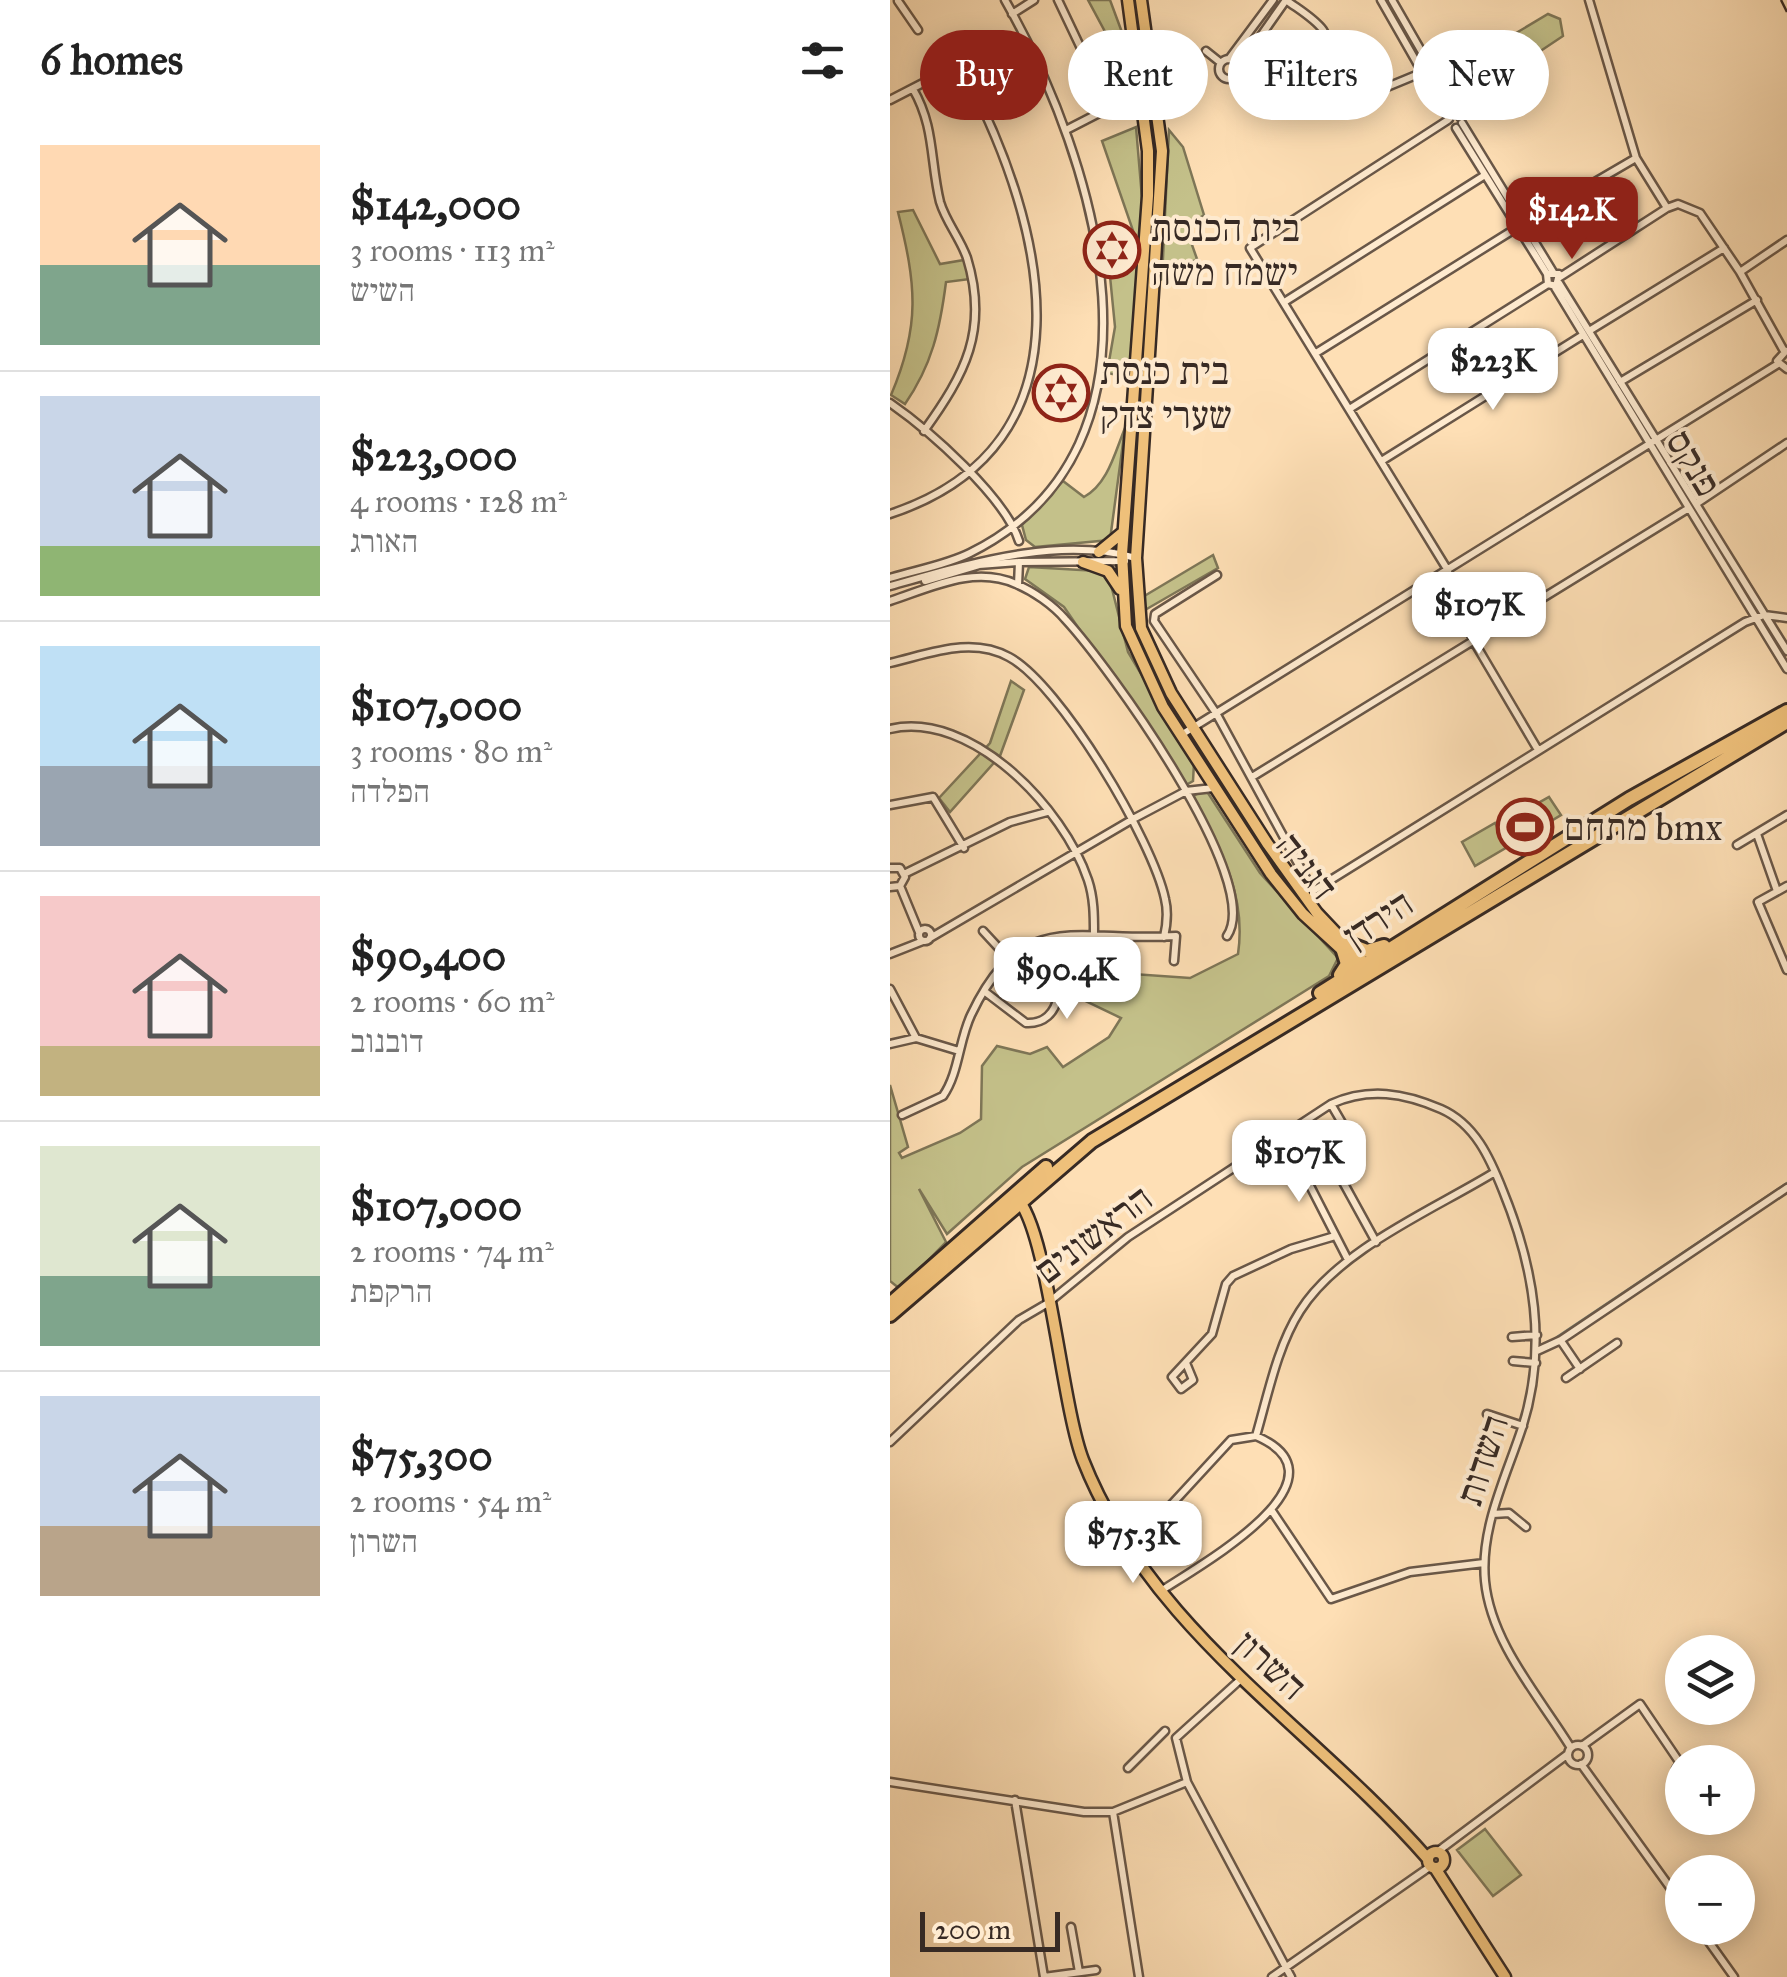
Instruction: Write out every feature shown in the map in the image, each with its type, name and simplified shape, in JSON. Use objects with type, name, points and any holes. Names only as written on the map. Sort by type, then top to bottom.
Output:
[{"type":"highway","name":"הירדן","points":[[1022,1207],[1036,1186],[1092,1141],[1414,932],[1629,799],[1785,714]]},
{"type":"highway","name":"הירדן","points":[[890,1304],[1022,1207],[1088,1136],[1785,714]]},
{"type":"highway","points":[[1332,986],[1347,964],[1346,947],[1375,950],[1414,932]]},
{"type":"highway","points":[[890,1315],[1003,1214],[1022,1207]]},
{"type":"main road","name":"דגניה","points":[[1128,0],[1148,151],[1122,558],[1122,593],[1132,649],[1181,735],[1284,892],[1346,947]]},
{"type":"main road","name":"דגניה","points":[[1141,0],[1162,151],[1136,558],[1140,628],[1156,666],[1267,843],[1313,908],[1365,967]]},
{"type":"main road","points":[[1100,552],[1114,544],[1124,528]]},
{"type":"main road","points":[[1083,562],[1108,571],[1122,593]]},
{"type":"main road","points":[[1267,843],[1281,854],[1292,853]]},
{"type":"main road","name":"השרון","points":[[1022,1207],[1048,1304],[1064,1399],[1084,1462],[1126,1540],[1160,1592],[1241,1679],[1416,1843],[1437,1858]]},
{"type":"main road","points":[[1437,1858],[1451,1889],[1505,1977]]},
{"type":"street","points":[[890,3],[899,0],[918,30]]},
{"type":"street","points":[[890,578],[967,555],[1014,524],[1046,492],[1073,455],[1102,370],[1104,309],[1093,227],[1068,128],[1004,0]]},
{"type":"street","points":[[1012,14],[1034,0]]},
{"type":"street","points":[[1058,0],[1107,103],[1103,111],[1068,128]]},
{"type":"street","points":[[1228,75],[1224,77],[1225,61],[1272,0]]},
{"type":"street","points":[[1266,30],[1286,0],[1322,30]]},
{"type":"street","points":[[1381,0],[1413,58]]},
{"type":"street","points":[[1392,0],[1459,121],[1586,333],[1620,382],[1760,616],[1787,669]]},
{"type":"street","points":[[1589,0],[1636,158],[1667,208]]},
{"type":"street","points":[[1208,52],[1228,63]]},
{"type":"street","points":[[890,100],[952,68],[961,69],[1004,155],[1035,290],[1036,322],[1036,354],[1025,398],[1007,431],[970,474],[939,494],[890,514]]},
{"type":"street","points":[[913,89],[929,118],[942,206],[969,267],[976,315],[968,362],[924,431]]},
{"type":"street","points":[[1447,120],[1250,248],[1447,569],[1473,640],[1538,750]]},
{"type":"street","points":[[1454,120],[1459,121]]},
{"type":"street","points":[[1459,121],[1485,175],[1521,226]]},
{"type":"street","points":[[1316,353],[1636,158]]},
{"type":"street","points":[[1286,301],[1485,175]]},
{"type":"street","points":[[1351,408],[1678,204],[1700,213],[1740,272],[1786,352],[1778,356],[1778,364]]},
{"type":"street","points":[[1740,272],[1787,240]]},
{"type":"street","points":[[1383,460],[1724,248]]},
{"type":"street","points":[[1620,382],[1757,300]]},
{"type":"street","name":"פנקס","points":[[1586,333],[1652,441]]},
{"type":"street","points":[[1181,735],[1778,364]]},
{"type":"street","points":[[1778,364],[1787,370]]},
{"type":"street","points":[[890,403],[970,474],[1014,524],[1019,541],[1033,553]]},
{"type":"street","points":[[1252,776],[1692,506],[1787,443]]},
{"type":"street","points":[[1010,554],[1019,541]]},
{"type":"street","points":[[890,588],[1010,554],[1100,552],[1122,558]]},
{"type":"street","points":[[890,588],[979,566],[1136,558]]},
{"type":"street","points":[[1018,585],[1020,562]]},
{"type":"street","points":[[1217,575],[1155,614],[1154,621],[1216,713],[1252,776],[1314,891],[1313,908]]},
{"type":"street","points":[[890,601],[954,579],[999,578],[1018,585],[1066,620],[1116,684],[1186,791],[1227,875],[1234,918],[1226,936]]},
{"type":"street","points":[[1760,616],[1787,652]]},
{"type":"street","points":[[1314,891],[1760,616],[1787,619],[1778,638]]},
{"type":"street","points":[[890,664],[960,646],[1009,656],[1026,669],[1064,716],[1133,819],[1166,902],[1164,937]]},
{"type":"street","points":[[890,729],[938,726],[966,738],[1008,768],[1048,812],[1075,854],[1092,897],[1094,934]]},
{"type":"street","points":[[1186,791],[1199,778],[1199,763]]},
{"type":"street","points":[[890,954],[1186,791],[1206,786],[1218,791]]},
{"type":"street","points":[[890,806],[933,798],[964,848]]},
{"type":"street","points":[[924,934],[900,886],[904,874],[964,848],[1010,822],[1048,812]]},
{"type":"street","points":[[1737,845],[1787,815]]},
{"type":"street","points":[[1757,834],[1777,892]]},
{"type":"street","points":[[890,867],[904,874]]},
{"type":"street","points":[[890,886],[900,886]]},
{"type":"street","points":[[1787,886],[1758,902],[1787,970]]},
{"type":"street","points":[[983,931],[1006,960],[1052,985],[1058,996],[1051,1014],[1044,1020],[1026,1023],[984,991]]},
{"type":"street","points":[[902,1115],[943,1096],[984,991],[1006,960],[1046,939],[1094,934],[1176,936],[1174,961]]},
{"type":"street","points":[[890,988],[916,1038]]},
{"type":"street","points":[[890,1044],[916,1038],[959,1051]]},
{"type":"street","name":"הראשונים","points":[[890,1442],[1019,1320],[1048,1304],[1128,1236],[1331,1104],[1366,1093],[1423,1101],[1465,1124],[1495,1172]]},
{"type":"street","points":[[1331,1104],[1356,1147]]},
{"type":"street","points":[[1284,1135],[1347,1258]]},
{"type":"street","points":[[1300,1166],[1323,1159],[1332,1162],[1376,1242]]},
{"type":"street","points":[[1256,1436],[1300,1312],[1347,1258],[1495,1172]]},
{"type":"street","name":"השדות","points":[[1495,1172],[1531,1278],[1537,1351],[1523,1426],[1493,1514],[1484,1563],[1487,1597],[1502,1640],[1570,1754]]},
{"type":"street","points":[[1537,1351],[1561,1340],[1787,1188]]},
{"type":"street","points":[[1186,1363],[1212,1334],[1225,1288],[1237,1274],[1335,1236]]},
{"type":"street","points":[[1217,1282],[1225,1288]]},
{"type":"street","points":[[1512,1338],[1536,1335]]},
{"type":"street","points":[[1561,1340],[1580,1368]]},
{"type":"street","points":[[1566,1378],[1616,1343]]},
{"type":"street","points":[[1512,1362],[1536,1362]]},
{"type":"street","points":[[1486,1414],[1523,1426]]},
{"type":"street","points":[[1126,1540],[1172,1504],[1231,1440],[1256,1436],[1280,1452],[1289,1467],[1288,1484],[1272,1511],[1160,1592]]},
{"type":"street","points":[[1272,1511],[1330,1599],[1410,1572],[1484,1563]]},
{"type":"street","points":[[1493,1514],[1509,1513],[1526,1526]]},
{"type":"street","points":[[1176,1738],[1241,1679]]},
{"type":"street","points":[[1272,1977],[1289,1973],[1640,1704],[1667,1745]]},
{"type":"street","points":[[1128,1768],[1162,1729],[1176,1738],[1187,1782],[1289,1973]]},
{"type":"street","points":[[1582,1746],[1590,1772],[1665,1880]]},
{"type":"street","points":[[1570,1754],[1584,1762]]},
{"type":"street","points":[[890,1782],[1084,1812],[1113,1812],[1187,1782]]},
{"type":"street","points":[[1015,1800],[1044,1977],[1096,1970]]},
{"type":"street","points":[[1113,1812],[1139,1977]]},
{"type":"street","points":[[1071,1927],[1079,1972]]},
{"type":"street","points":[[1711,1945],[1734,1977]]},
{"type":"shaded area","points":[[1088,0],[1110,0],[1121,30],[1104,30]]},
{"type":"shaded area","points":[[1548,14],[1560,19],[1563,36],[1549,45],[1549,30],[1521,30]]},
{"type":"shaded area","points":[[1136,127],[1143,210],[1129,377],[1107,373],[1115,327],[1109,266],[1135,265],[1138,245],[1102,141]]},
{"type":"shaded area","points":[[1169,130],[1183,147],[1204,215],[1186,228],[1197,259],[1162,279]]},
{"type":"shaded area","points":[[913,210],[940,264],[964,260],[970,279],[946,282],[933,346],[905,404],[891,395],[907,347],[913,304],[898,212]]},
{"type":"shaded area","points":[[1125,428],[1110,540],[1035,547],[1026,540],[1022,525],[1063,481],[1084,497],[1099,484]]},
{"type":"shaded area","points":[[1213,555],[1218,568],[1145,610],[1141,598]]},
{"type":"shaded area","points":[[1029,567],[1098,571],[1110,581],[1128,652],[1194,763],[1193,781],[1186,785],[1064,607],[1025,579]]},
{"type":"shaded area","points":[[1011,681],[1024,690],[1000,756],[950,812],[939,798],[990,743]]},
{"type":"shaded area","points":[[1206,790],[1260,873],[1338,958],[1329,976],[1022,1167],[947,1234],[919,1189],[946,1242],[900,1289],[890,1281],[890,1085],[908,1147],[899,1153],[902,1158],[960,1133],[981,1119],[982,1066],[997,1046],[1030,1054],[1047,1047],[1063,1067],[1109,1037],[1121,1018],[1077,997],[1090,971],[1190,978],[1238,954],[1240,932],[1235,891],[1192,796]]},
{"type":"shaded area","points":[[1549,797],[1561,815],[1511,845],[1499,825]]},
{"type":"shaded area","points":[[1495,823],[1509,846],[1475,866],[1462,842]]},
{"type":"shaded area","points":[[1485,1829],[1521,1875],[1493,1896],[1457,1850]]},
{"type":"waterway","points":[[1557,1337],[1787,1183]]},
{"type":"railway","points":[[1781,0],[1787,12]]},
{"type":"place","name":"בית הכנסת ישמח משה","points":[[1112,250]]},
{"type":"place","name":"בית כנסת שערי צדק","points":[[1061,393]]},
{"type":"place","name":"מתחם bmx","points":[[1525,827]]}]
